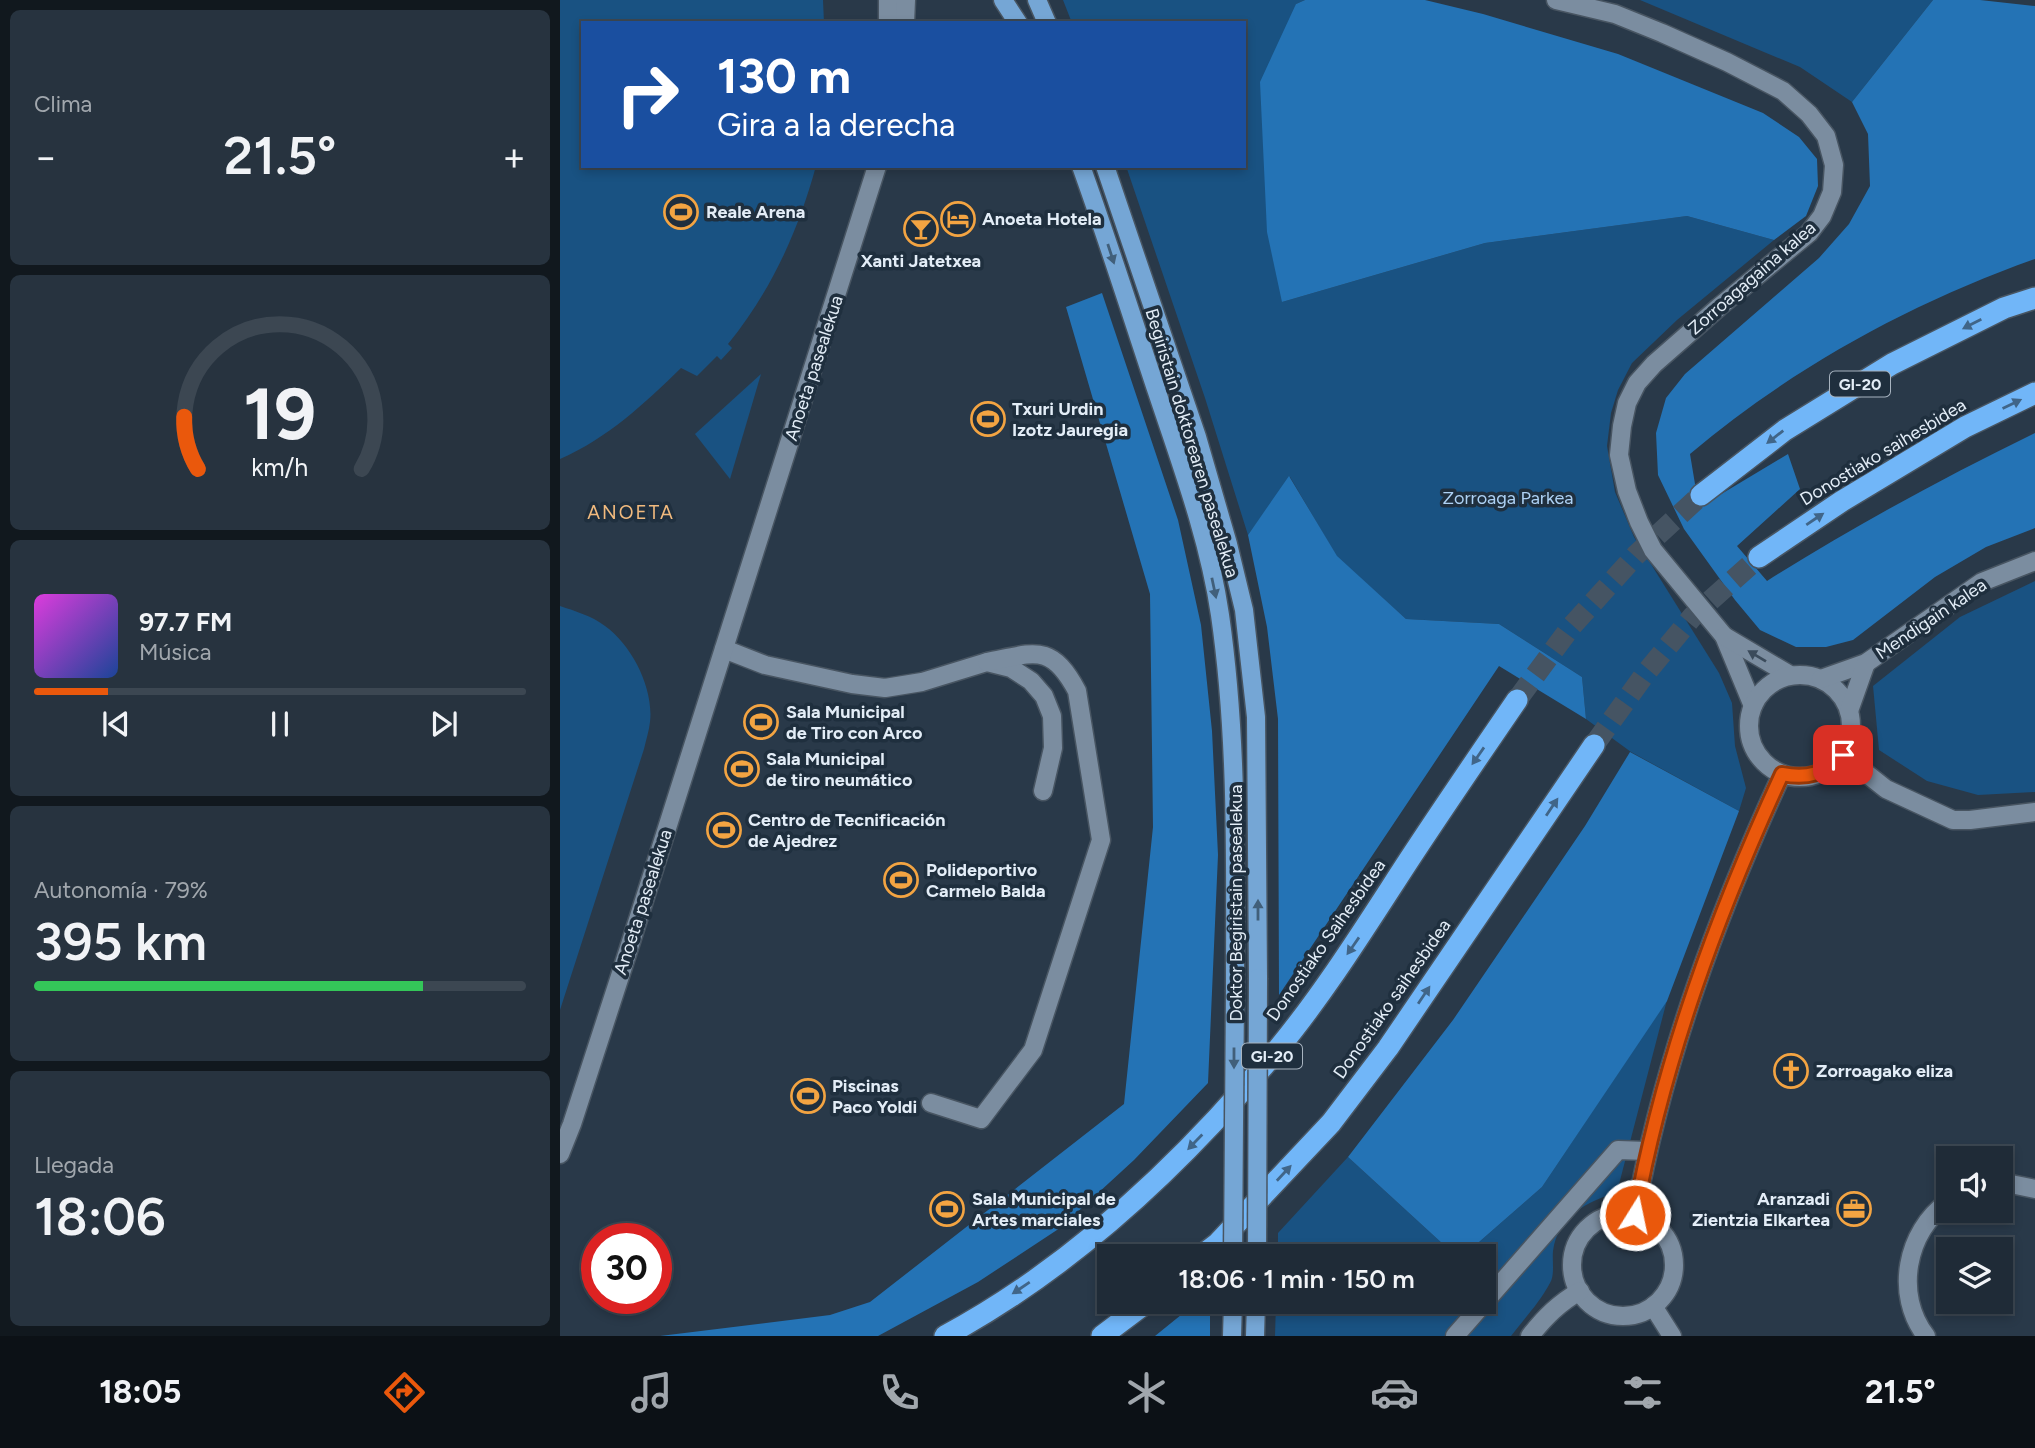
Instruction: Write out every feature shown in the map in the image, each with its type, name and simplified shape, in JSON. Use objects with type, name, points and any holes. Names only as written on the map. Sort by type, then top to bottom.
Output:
[{"type":"highway","name":"GI-20","points":[[1700,495],[1785,430],[1892,364],[2004,309],[2035,298]]},
{"type":"highway","name":"Donostiako saihesbidea","points":[[1759,557],[1842,501],[1965,427],[2035,393]]},
{"type":"highway","name":"Donostiako Saihesbidea","points":[[945,1336],[1045,1271],[1106,1224],[1193,1145],[1278,1048],[1338,966],[1517,700]]},
{"type":"highway","name":"Donostiako saihesbidea","points":[[1217,1244],[1331,1123],[1388,1048],[1594,745]]},
{"type":"highway","points":[[1102,1336],[1131,1314]]},
{"type":"main road","points":[[1003,0],[1017,21]]},
{"type":"main road","points":[[1037,0],[1047,21]]},
{"type":"main road","name":"Begiristain doktorearen pasealekua","points":[[1082,168],[1174,443],[1206,549],[1220,614],[1232,720],[1236,791],[1235,990]]},
{"type":"main road","name":"Begiristain doktorearen pasealekua","points":[[1106,168],[1196,437],[1227,544],[1244,610],[1256,717]]},
{"type":"main road","name":"Doktor Begiristain pasealekua","points":[[1256,717],[1256,1244]]},
{"type":"main road","name":"Doktor Begiristain pasealekua","points":[[1233,1244],[1235,990]]},
{"type":"main road","points":[[1232,1336],[1233,1314]]},
{"type":"main road","points":[[1255,1336],[1256,1314]]},
{"type":"street","points":[[888,0],[888,21]]},
{"type":"street","points":[[905,21],[906,0]]},
{"type":"street","name":"Zorroagagaina kalea","points":[[1556,0],[1615,15],[1727,62],[1783,91],[1809,114],[1826,136],[1834,165],[1832,192],[1822,216],[1809,233],[1718,307],[1654,364],[1637,383],[1627,403],[1619,456],[1627,491],[1653,550],[1724,636],[1753,705]]},
{"type":"street","name":"Anoeta pasealekua","points":[[560,1154],[572,1124],[876,168]]},
{"type":"street","name":"Mendigain kalea","points":[[1821,679],[1866,663],[1982,582],[2035,561]]},
{"type":"street","name":"Zorroagagaina kalea","points":[[1724,636],[1790,675]]},
{"type":"street","points":[[724,649],[765,665],[852,684],[885,688],[922,682],[987,662],[1036,653],[1052,658],[1067,671],[1077,691],[1101,840],[1033,1050],[981,1119],[931,1104]]},
{"type":"street","points":[[987,662],[1011,668],[1031,681],[1044,696],[1052,716],[1053,748],[1043,791]]},
{"type":"street","name":"Mendigain kalea","points":[[1849,711],[1866,663]]},
{"type":"street","points":[[1790,675],[1821,679],[1833,686],[1843,697],[1852,726],[1849,741],[1843,755],[1831,767],[1816,775],[1799,777],[1782,774],[1759,757],[1753,744],[1750,718],[1753,705],[1762,691],[1774,681],[1790,675]]},
{"type":"street","points":[[1843,755],[1886,789],[1953,820],[2035,812]]},
{"type":"street","points":[[1635,1215],[1647,1150],[1675,1050],[1721,912],[1782,774]]},
{"type":"street","points":[[1455,1336],[1618,1150],[1647,1150]]},
{"type":"street","points":[[2013,1184],[2035,1189]]},
{"type":"street","points":[[1926,1336],[1912,1311],[1908,1264],[1915,1241],[1936,1213]]},
{"type":"street","points":[[1635,1215],[1657,1227],[1671,1247],[1674,1263],[1672,1279],[1665,1294],[1653,1306],[1641,1313],[1613,1315],[1588,1302],[1580,1291],[1572,1263],[1575,1248],[1582,1234],[1592,1224],[1605,1217],[1635,1215]]},
{"type":"street","points":[[1530,1336],[1548,1313],[1580,1291]]},
{"type":"street","points":[[1653,1306],[1672,1336]]},
{"type":"green space","name":"Reale Arena","points":[[560,0],[823,0],[824,21],[581,21],[581,168],[815,168],[792,237],[770,282],[728,344],[732,348],[721,360],[717,356],[697,376],[681,368],[610,430],[560,459]]},
{"type":"green space","name":"Zorroaga Parkea","points":[[1063,0],[1305,0],[1296,4],[1282,302],[1485,243],[1687,216],[1774,240],[1677,320],[1632,363],[1618,390],[1611,413],[1607,446],[1615,492],[1634,537],[1719,673],[1732,703],[1735,746],[1746,788],[1739,811],[1631,752],[1586,719],[1582,677],[1499,624],[1406,619],[1337,557],[1290,477],[1248,535],[1205,398],[1127,168],[1246,168],[1246,21],[1071,21]]},
{"type":"green space","points":[[1640,0],[1933,0],[1852,102],[1800,67]]},
{"type":"green space","points":[[761,374],[730,479],[695,434]]},
{"type":"green space","points":[[2035,581],[2035,792],[1978,795],[1927,781],[1879,750],[1873,686],[1960,617]]},
{"type":"green space","points":[[560,606],[600,622],[624,644],[645,682],[650,725],[560,1010]]},
{"type":"green space","points":[[1667,1000],[1617,1192],[1585,1206],[1561,1228],[1553,1251],[1552,1280],[1511,1336],[1275,1336],[1276,1314],[1496,1314],[1496,1244],[1477,1244],[1542,1187]]},
{"type":"green space","points":[[1348,1157],[1443,1244],[1278,1244],[1278,1233]]},
{"type":"shaded area","points":[[1305,0],[1425,0],[1483,14],[1618,54],[1763,113],[1799,137],[1817,159],[1818,186],[1806,216],[1774,240],[1687,216],[1485,243],[1282,302],[1267,232],[1260,82],[1296,4]]},
{"type":"shaded area","points":[[1933,0],[1980,0],[2035,6],[2035,259],[1943,296],[1898,318],[1854,341],[1769,394],[1690,454],[1695,484],[1708,502],[1788,454],[1800,489],[1737,546],[1767,581],[1899,503],[2035,433],[2035,528],[1986,547],[1935,577],[1853,640],[1826,647],[1796,647],[1760,630],[1684,529],[1658,475],[1656,433],[1666,398],[1685,374],[1819,258],[1849,224],[1870,186],[1868,134],[1852,102]]},
{"type":"shaded area","points":[[1102,293],[1178,520],[1201,625],[1212,731],[1218,855],[1208,1083],[1134,1160],[1060,1228],[978,1282],[878,1336],[660,1336],[830,1315],[870,1302],[1124,1104],[1153,827],[1150,594],[1066,307]]},
{"type":"shaded area","points":[[1289,476],[1337,556],[1406,619],[1499,624],[1582,677],[1586,719],[1499,666],[1279,995],[1278,719],[1267,627],[1248,535]]},
{"type":"shaded area","points":[[1630,752],[1739,811],[1667,1001],[1542,1187],[1477,1244],[1443,1244],[1348,1157],[1453,1020],[1585,826]]},
{"type":"shaded area","points":[[1182,1314],[1210,1314],[1210,1336],[1155,1336]]},
{"type":"tunnel","points":[[1517,700],[1570,628],[1636,555],[1701,495]]},
{"type":"tunnel","points":[[1594,745],[1645,674],[1693,616],[1759,557]]},
{"type":"place","name":"Reale Arena","points":[[681,212]]},
{"type":"place","name":"Anoeta Hotela","points":[[958,219]]},
{"type":"place","name":"Xanti Jatetxea","points":[[921,229]]},
{"type":"place","name":"Txuri Urdin Izotz Jauregia","points":[[988,419]]},
{"type":"place","name":"Sala Municipal de Tiro con Arco","points":[[761,722]]},
{"type":"place","name":"Sala Municipal de tiro neumático","points":[[742,769]]},
{"type":"place","name":"Centro de Tecnificación de Ajedrez","points":[[724,830]]},
{"type":"place","name":"Polideportivo Carmelo Balda","points":[[901,880]]},
{"type":"place","name":"Zorroagako eliza","points":[[1791,1071]]},
{"type":"place","name":"Piscinas Paco Yoldi","points":[[808,1096]]},
{"type":"place","name":"Sala Municipal de Artes marciales","points":[[947,1209]]},
{"type":"place","name":"Aranzadi Zientzia Elkartea","points":[[1854,1209]]},
{"type":"district","name":"ANOETA","points":[[631,512]]},
{"type":"route","points":[[1635,1215],[1647,1150],[1675,1050],[1721,912],[1749,844],[1782,774],[1799,777],[1816,775],[1831,767],[1843,755]]}]
